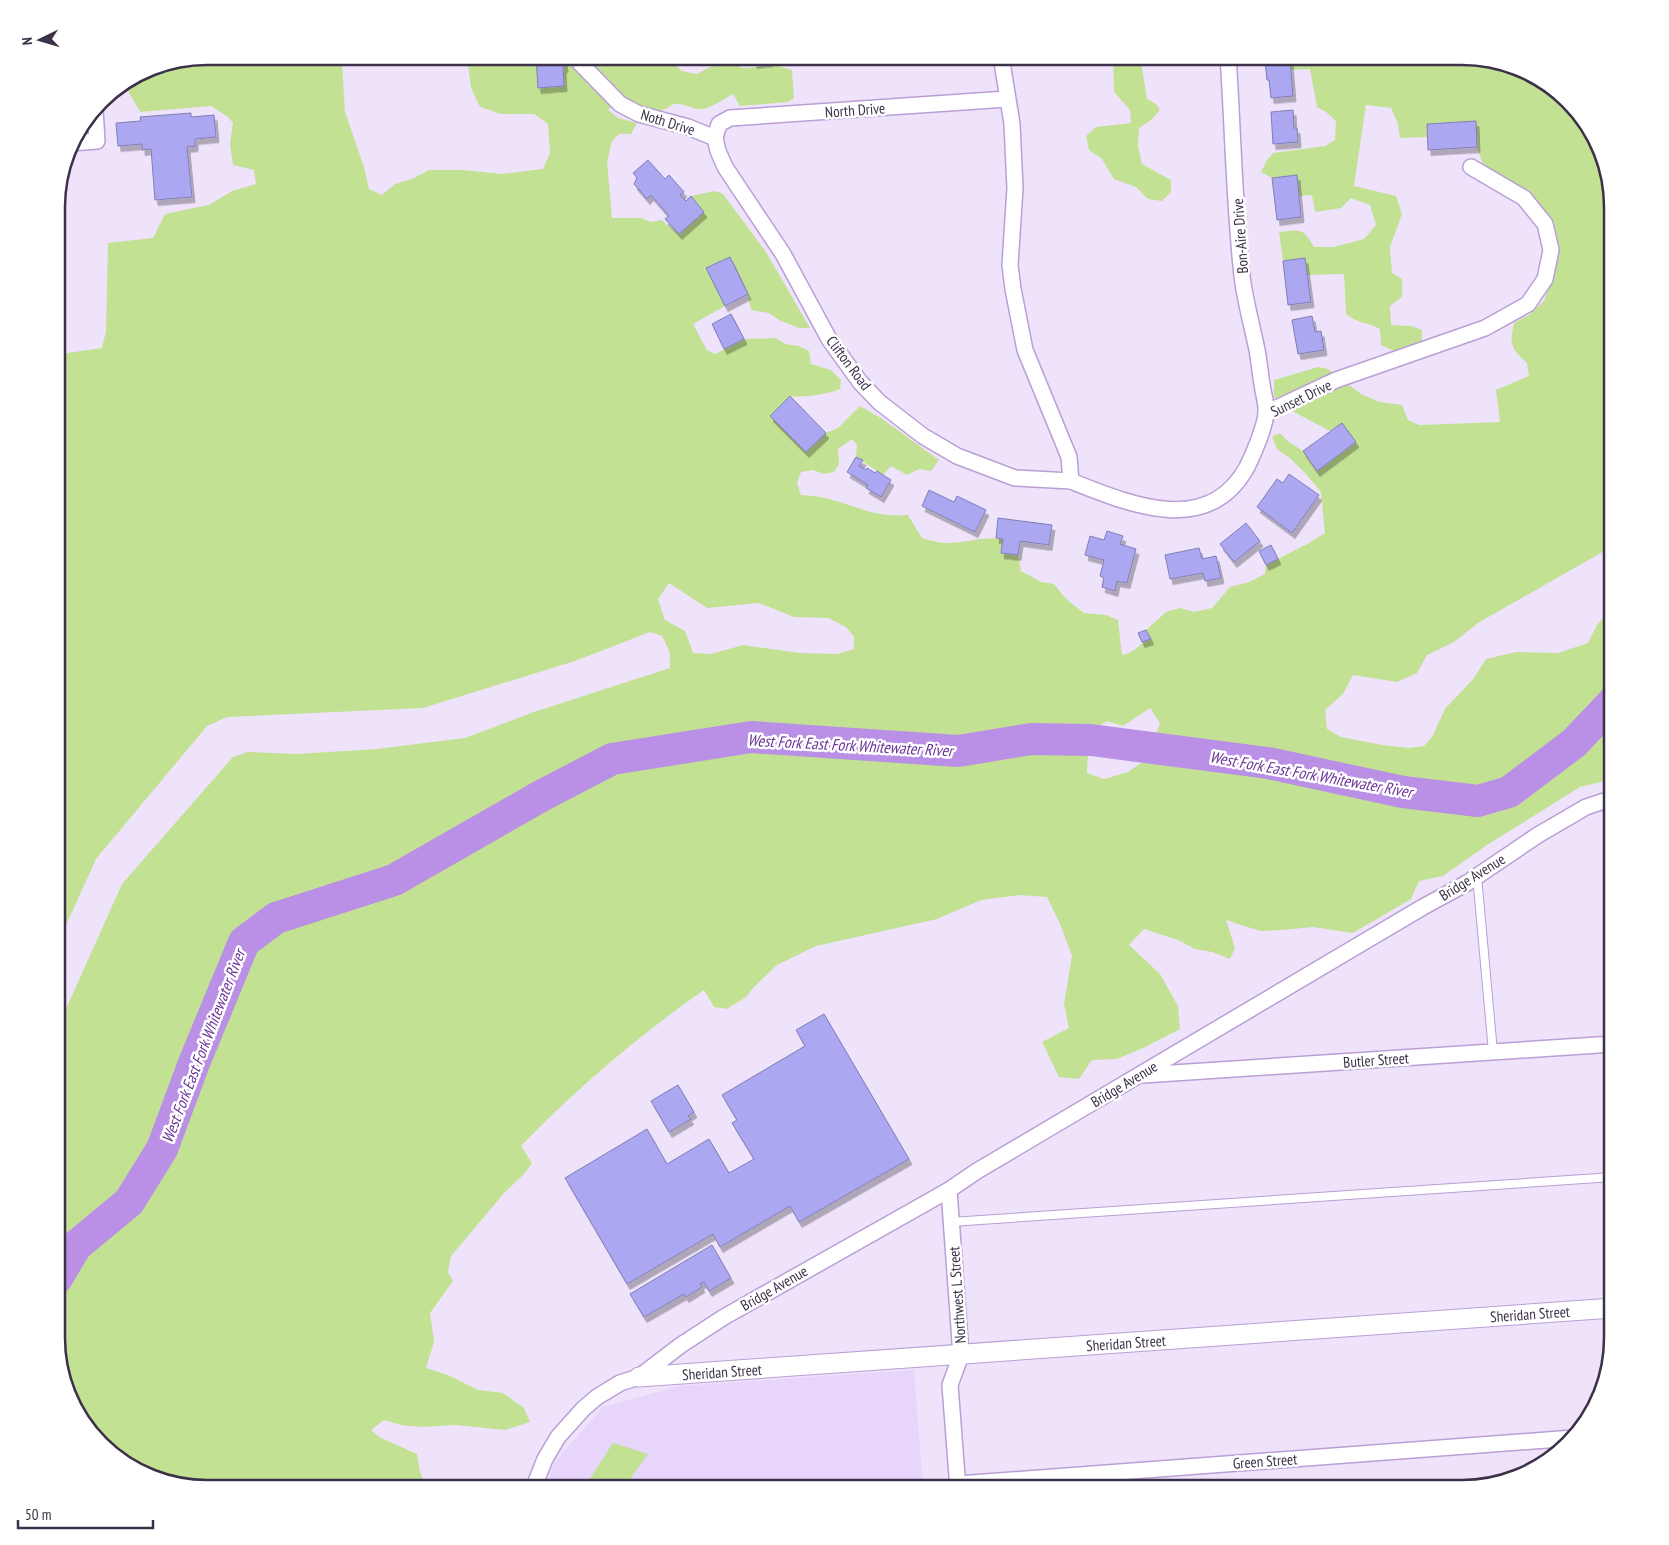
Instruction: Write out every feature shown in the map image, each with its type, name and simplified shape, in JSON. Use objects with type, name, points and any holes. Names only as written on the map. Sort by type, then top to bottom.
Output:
[{"type":"street","name":"Noth Drive","points":[[582,65],[620,104],[639,114],[688,127],[715,138]]},
{"type":"street","points":[[1002,65],[1012,124],[1015,188],[1010,256],[1013,289],[1025,350],[1069,456],[1071,481]]},
{"type":"street","name":"Bon-Aire Drive","points":[[1229,65],[1241,266],[1245,301],[1257,350],[1266,413]]},
{"type":"street","name":"North Drive","points":[[715,138],[719,124],[730,118],[1007,99]]},
{"type":"street","points":[[81,143],[97,141],[96,119]]},
{"type":"street","name":"Clifton Road","points":[[715,138],[718,152],[725,167],[783,254],[829,339],[860,382],[879,402],[923,436],[957,456],[1015,478],[1071,481]]},
{"type":"street","name":"Sunset Drive","points":[[1071,481],[1124,502],[1176,511],[1198,507],[1214,501],[1232,489],[1244,472],[1256,450],[1266,413],[1336,380],[1485,328],[1528,304],[1545,279],[1551,250],[1545,224],[1524,198],[1471,167]]},
{"type":"street","name":"Bridge Avenue","points":[[536,1480],[544,1459],[558,1437],[583,1409],[597,1397],[620,1383],[639,1377],[724,1317],[949,1190],[977,1171],[1477,876],[1538,835],[1586,807],[1604,801]]},
{"type":"street","name":"Butler Street","points":[[1139,1075],[1604,1045]]},
{"type":"street","name":"Northwest L Street","points":[[949,1190],[962,1355],[950,1385],[957,1480]]},
{"type":"street","name":"Sheridan Street","points":[[639,1377],[1604,1309]]},
{"type":"street","name":"Green Street","points":[[1046,1480],[1563,1439]]},
{"type":"lane","points":[[1477,876],[1493,1052]]},
{"type":"lane","points":[[951,1222],[1604,1178]]},
{"type":"shaded area","points":[[914,1370],[922,1480],[548,1480],[553,1464],[603,1407],[679,1386]]},
{"type":"green space","points":[[206,65],[342,65],[345,112],[364,167],[369,189],[382,195],[395,184],[412,179],[429,170],[463,170],[501,174],[543,169],[550,153],[548,124],[534,114],[501,114],[480,107],[471,88],[468,65],[537,65],[538,88],[564,86],[563,67],[565,65],[675,65],[682,71],[697,74],[710,67],[727,65],[738,65],[742,68],[778,66],[792,70],[794,98],[788,102],[740,106],[733,94],[706,108],[697,109],[673,104],[661,110],[654,110],[647,109],[621,96],[608,110],[618,118],[637,123],[631,134],[619,134],[612,141],[607,162],[612,218],[641,218],[651,222],[661,220],[679,234],[704,212],[691,196],[715,191],[723,194],[766,252],[810,328],[799,328],[779,320],[769,313],[751,310],[748,294],[730,257],[706,268],[725,306],[693,324],[707,350],[715,354],[744,339],[776,338],[785,344],[799,346],[809,351],[811,364],[831,370],[841,380],[840,389],[835,391],[809,396],[790,396],[770,416],[805,452],[826,433],[838,428],[860,406],[881,418],[939,460],[931,471],[919,469],[907,475],[891,466],[883,475],[856,457],[857,445],[852,439],[838,449],[839,464],[834,472],[824,474],[813,470],[801,472],[797,483],[801,495],[825,498],[885,515],[908,515],[922,538],[937,542],[954,543],[988,538],[1003,539],[1001,553],[1018,555],[1021,571],[1041,582],[1054,584],[1066,599],[1084,613],[1106,615],[1118,620],[1122,655],[1150,639],[1146,630],[1166,612],[1180,608],[1194,612],[1212,608],[1230,587],[1249,582],[1265,574],[1266,565],[1325,533],[1321,492],[1291,459],[1277,449],[1272,437],[1280,433],[1289,442],[1303,451],[1317,471],[1356,442],[1342,423],[1330,431],[1294,412],[1274,397],[1274,380],[1318,367],[1328,369],[1361,394],[1380,402],[1402,405],[1408,420],[1419,425],[1500,422],[1496,390],[1529,376],[1527,363],[1515,350],[1512,336],[1514,323],[1529,315],[1544,301],[1550,283],[1548,219],[1529,190],[1502,179],[1483,165],[1477,147],[1476,121],[1427,124],[1427,137],[1400,138],[1398,124],[1391,108],[1366,105],[1354,186],[1396,196],[1402,214],[1390,247],[1392,273],[1402,279],[1402,297],[1390,306],[1391,325],[1411,326],[1422,330],[1422,341],[1396,352],[1381,345],[1380,329],[1355,320],[1346,314],[1344,274],[1307,275],[1305,258],[1283,261],[1279,232],[1300,231],[1307,236],[1314,247],[1334,247],[1364,239],[1376,225],[1370,205],[1351,198],[1341,208],[1315,212],[1312,195],[1299,196],[1296,175],[1272,178],[1261,172],[1273,153],[1325,146],[1335,140],[1336,121],[1317,107],[1310,69],[1290,70],[1274,65],[1472,65],[1499,70],[1517,76],[1549,94],[1575,120],[1593,152],[1601,179],[1604,197],[1604,551],[1478,623],[1454,642],[1427,655],[1417,673],[1397,682],[1353,675],[1343,694],[1325,710],[1327,729],[1341,737],[1382,745],[1409,748],[1424,746],[1432,737],[1445,709],[1474,678],[1486,659],[1516,652],[1558,653],[1588,643],[1597,625],[1604,617],[1604,781],[1580,787],[1487,845],[1443,876],[1419,881],[1411,899],[1353,933],[1313,927],[1260,931],[1226,920],[1235,948],[1230,959],[1212,952],[1195,949],[1178,940],[1144,929],[1129,945],[1160,974],[1178,1006],[1180,1029],[1117,1059],[1092,1060],[1079,1079],[1059,1077],[1042,1042],[1069,1028],[1064,1004],[1072,956],[1061,926],[1047,897],[1019,895],[981,900],[937,919],[816,946],[777,965],[746,997],[727,1009],[714,1007],[704,990],[655,1026],[609,1064],[521,1146],[532,1163],[451,1256],[448,1272],[453,1281],[430,1313],[434,1342],[426,1368],[448,1375],[478,1390],[503,1393],[524,1408],[530,1422],[505,1430],[456,1425],[421,1427],[401,1425],[384,1420],[371,1430],[379,1437],[417,1454],[423,1480],[206,1480],[188,1479],[152,1469],[120,1451],[94,1425],[76,1393],[70,1375],[65,1348],[65,1011],[122,884],[233,757],[248,752],[296,754],[377,749],[465,738],[531,713],[670,668],[670,653],[662,636],[650,632],[575,661],[423,708],[227,717],[207,726],[96,859],[65,927],[65,353],[102,348],[106,331],[108,243],[153,238],[165,214],[209,205],[232,191],[256,184],[254,170],[233,165],[230,144],[233,123],[228,117],[211,106],[140,112],[127,90],[152,76],[170,70]],"holes":[[[669,583],[707,608],[759,603],[794,617],[828,618],[846,627],[854,637],[854,649],[837,654],[800,653],[743,645],[711,654],[693,653],[685,631],[665,620],[658,599]],[[1150,708],[1160,723],[1147,759],[1128,772],[1104,779],[1087,773],[1089,732],[1107,721],[1123,726]]]},
{"type":"green space","points":[[1113,65],[1141,65],[1147,99],[1156,104],[1160,110],[1151,120],[1139,128],[1138,146],[1142,164],[1171,180],[1171,192],[1162,201],[1148,199],[1136,187],[1114,179],[1102,159],[1089,150],[1086,136],[1096,127],[1131,123],[1130,110],[1114,92]]},
{"type":"green space","points":[[613,1443],[648,1454],[629,1480],[589,1480]]},
{"type":"building","points":[[537,65],[565,65],[563,67],[564,86],[538,88]]},
{"type":"building","points":[[1265,65],[1290,65],[1293,96],[1271,98],[1269,80],[1267,80]]},
{"type":"building","points":[[1293,110],[1294,128],[1297,128],[1298,142],[1273,144],[1271,112]]},
{"type":"building","points":[[191,113],[191,117],[214,115],[216,137],[195,139],[195,146],[187,147],[192,197],[155,200],[151,149],[142,150],[142,144],[118,146],[116,123],[141,121],[140,117]]},
{"type":"building","points":[[1476,121],[1477,147],[1428,150],[1427,124]]},
{"type":"building","points":[[648,160],[665,179],[669,175],[684,192],[680,195],[686,201],[691,196],[704,212],[679,234],[665,219],[669,216],[651,195],[647,199],[634,184],[637,178],[633,173]]},
{"type":"building","points":[[1297,175],[1301,217],[1277,220],[1272,178]]},
{"type":"building","points":[[730,257],[748,294],[725,306],[706,268]]},
{"type":"building","points":[[1305,258],[1311,302],[1288,305],[1283,261]]},
{"type":"building","points":[[731,314],[744,339],[724,349],[712,324]]},
{"type":"building","points":[[1312,316],[1315,332],[1321,331],[1324,350],[1298,354],[1292,320]]},
{"type":"building","points":[[790,396],[826,433],[806,452],[770,416]]},
{"type":"building","points":[[1342,423],[1356,442],[1317,471],[1303,451]]},
{"type":"building","points":[[856,457],[863,460],[859,466],[875,473],[877,471],[891,480],[881,497],[866,488],[868,485],[847,472]]},
{"type":"building","points":[[1289,474],[1319,495],[1292,533],[1257,507],[1277,479],[1283,483]]},
{"type":"building","points":[[929,490],[954,502],[957,496],[986,510],[975,532],[922,506]]},
{"type":"building","points":[[998,518],[1052,525],[1049,545],[1020,541],[1018,555],[1001,553],[1003,539],[996,538]]},
{"type":"building","points":[[1246,523],[1260,541],[1234,562],[1220,544]]},
{"type":"building","points":[[1107,531],[1123,536],[1120,544],[1136,549],[1127,583],[1117,581],[1115,591],[1102,587],[1104,578],[1100,576],[1104,560],[1085,555],[1090,536],[1104,540]]},
{"type":"building","points":[[1271,545],[1278,559],[1266,565],[1259,551]]},
{"type":"building","points":[[1199,548],[1202,559],[1216,556],[1221,578],[1205,581],[1203,573],[1170,579],[1165,555]]},
{"type":"building","points":[[1146,630],[1151,639],[1142,642],[1138,633]]},
{"type":"building","points":[[824,1014],[909,1159],[799,1222],[790,1206],[720,1247],[713,1234],[627,1284],[565,1178],[647,1129],[667,1164],[709,1139],[729,1173],[754,1159],[732,1123],[737,1120],[722,1095],[805,1046],[796,1030]]},
{"type":"building","points":[[678,1085],[694,1112],[688,1116],[691,1119],[669,1132],[651,1101]]},
{"type":"building","points":[[712,1245],[731,1278],[709,1291],[704,1282],[700,1284],[702,1287],[686,1297],[684,1294],[644,1317],[630,1294]]},
{"type":"waterway","name":"West Fork East Fork Whitewater River","points":[[65,1265],[76,1246],[129,1202],[162,1149],[194,1063],[244,942],[276,918],[394,880],[541,796],[612,759],[751,737],[958,751],[1031,739],[1091,740],[1268,763],[1403,792],[1478,801],[1509,792],[1574,743],[1604,711]]}]
